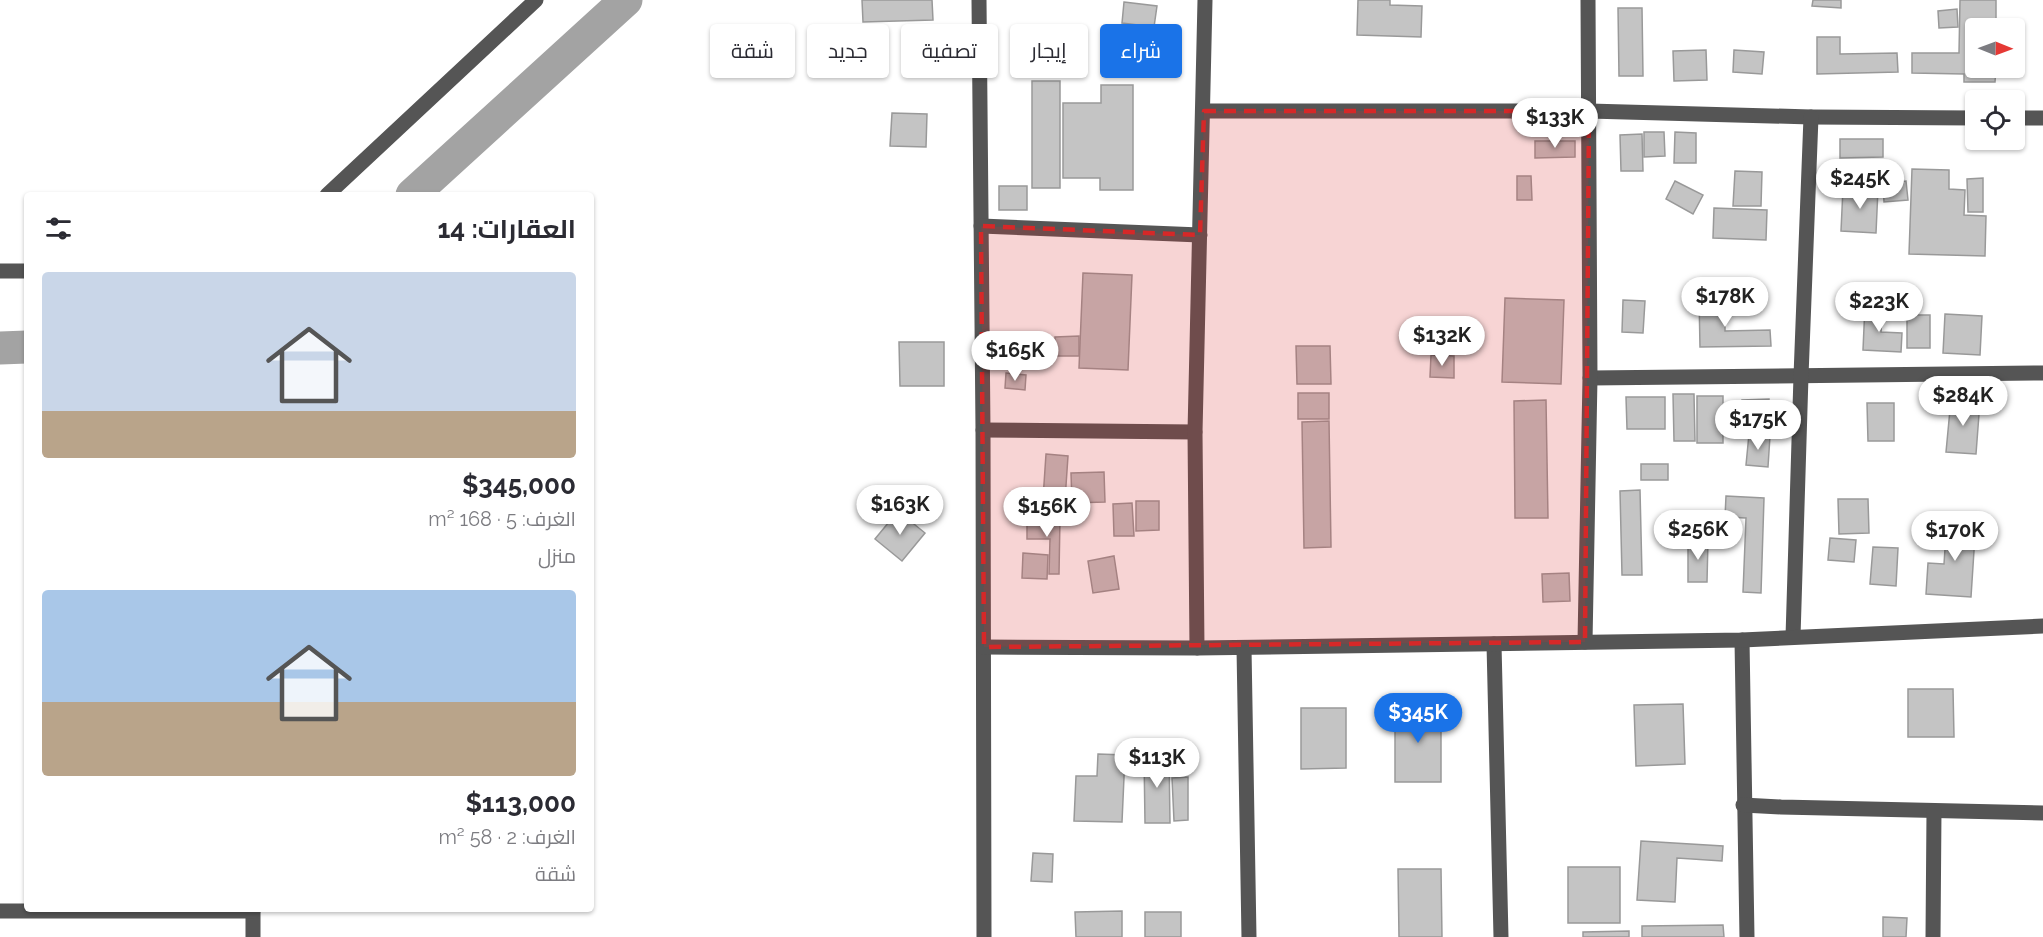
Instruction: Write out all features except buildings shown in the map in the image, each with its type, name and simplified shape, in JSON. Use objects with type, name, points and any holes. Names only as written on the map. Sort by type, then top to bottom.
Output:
[{"type":"street","points":[[330,192],[536,0]]},
{"type":"street","points":[[979,0],[984,937]]},
{"type":"street","points":[[1197,648],[1195,432],[1206,0]]},
{"type":"street","points":[[1585,642],[1590,378],[1588,0]]},
{"type":"street","points":[[1204,111],[1589,111],[1811,117],[1965,118]]},
{"type":"street","points":[[1793,637],[1811,117]]},
{"type":"street","points":[[2025,118],[2043,118]]},
{"type":"street","points":[[981,226],[1200,235]]},
{"type":"street","points":[[0,271],[24,271]]},
{"type":"street","points":[[1590,378],[2043,373]]},
{"type":"street","points":[[983,430],[1195,432]]},
{"type":"street","points":[[984,647],[1244,648],[1742,640],[2043,626]]},
{"type":"street","points":[[1742,640],[1747,937]]},
{"type":"street","points":[[1494,644],[1501,937]]},
{"type":"street","points":[[1244,648],[1249,937]]},
{"type":"street","points":[[1743,805],[1934,812],[2043,813]]},
{"type":"street","points":[[1932,937],[1934,812]]},
{"type":"street","points":[[0,911],[24,911]]},
{"type":"street","points":[[253,912],[253,937]]},
{"type":"highlighted area","points":[[1204,111],[1589,111],[1585,642],[984,647],[981,226],[1200,235]]},
{"type":"waterway","points":[[415,192],[626,0]]},
{"type":"waterway","points":[[0,348],[24,347]]}]
